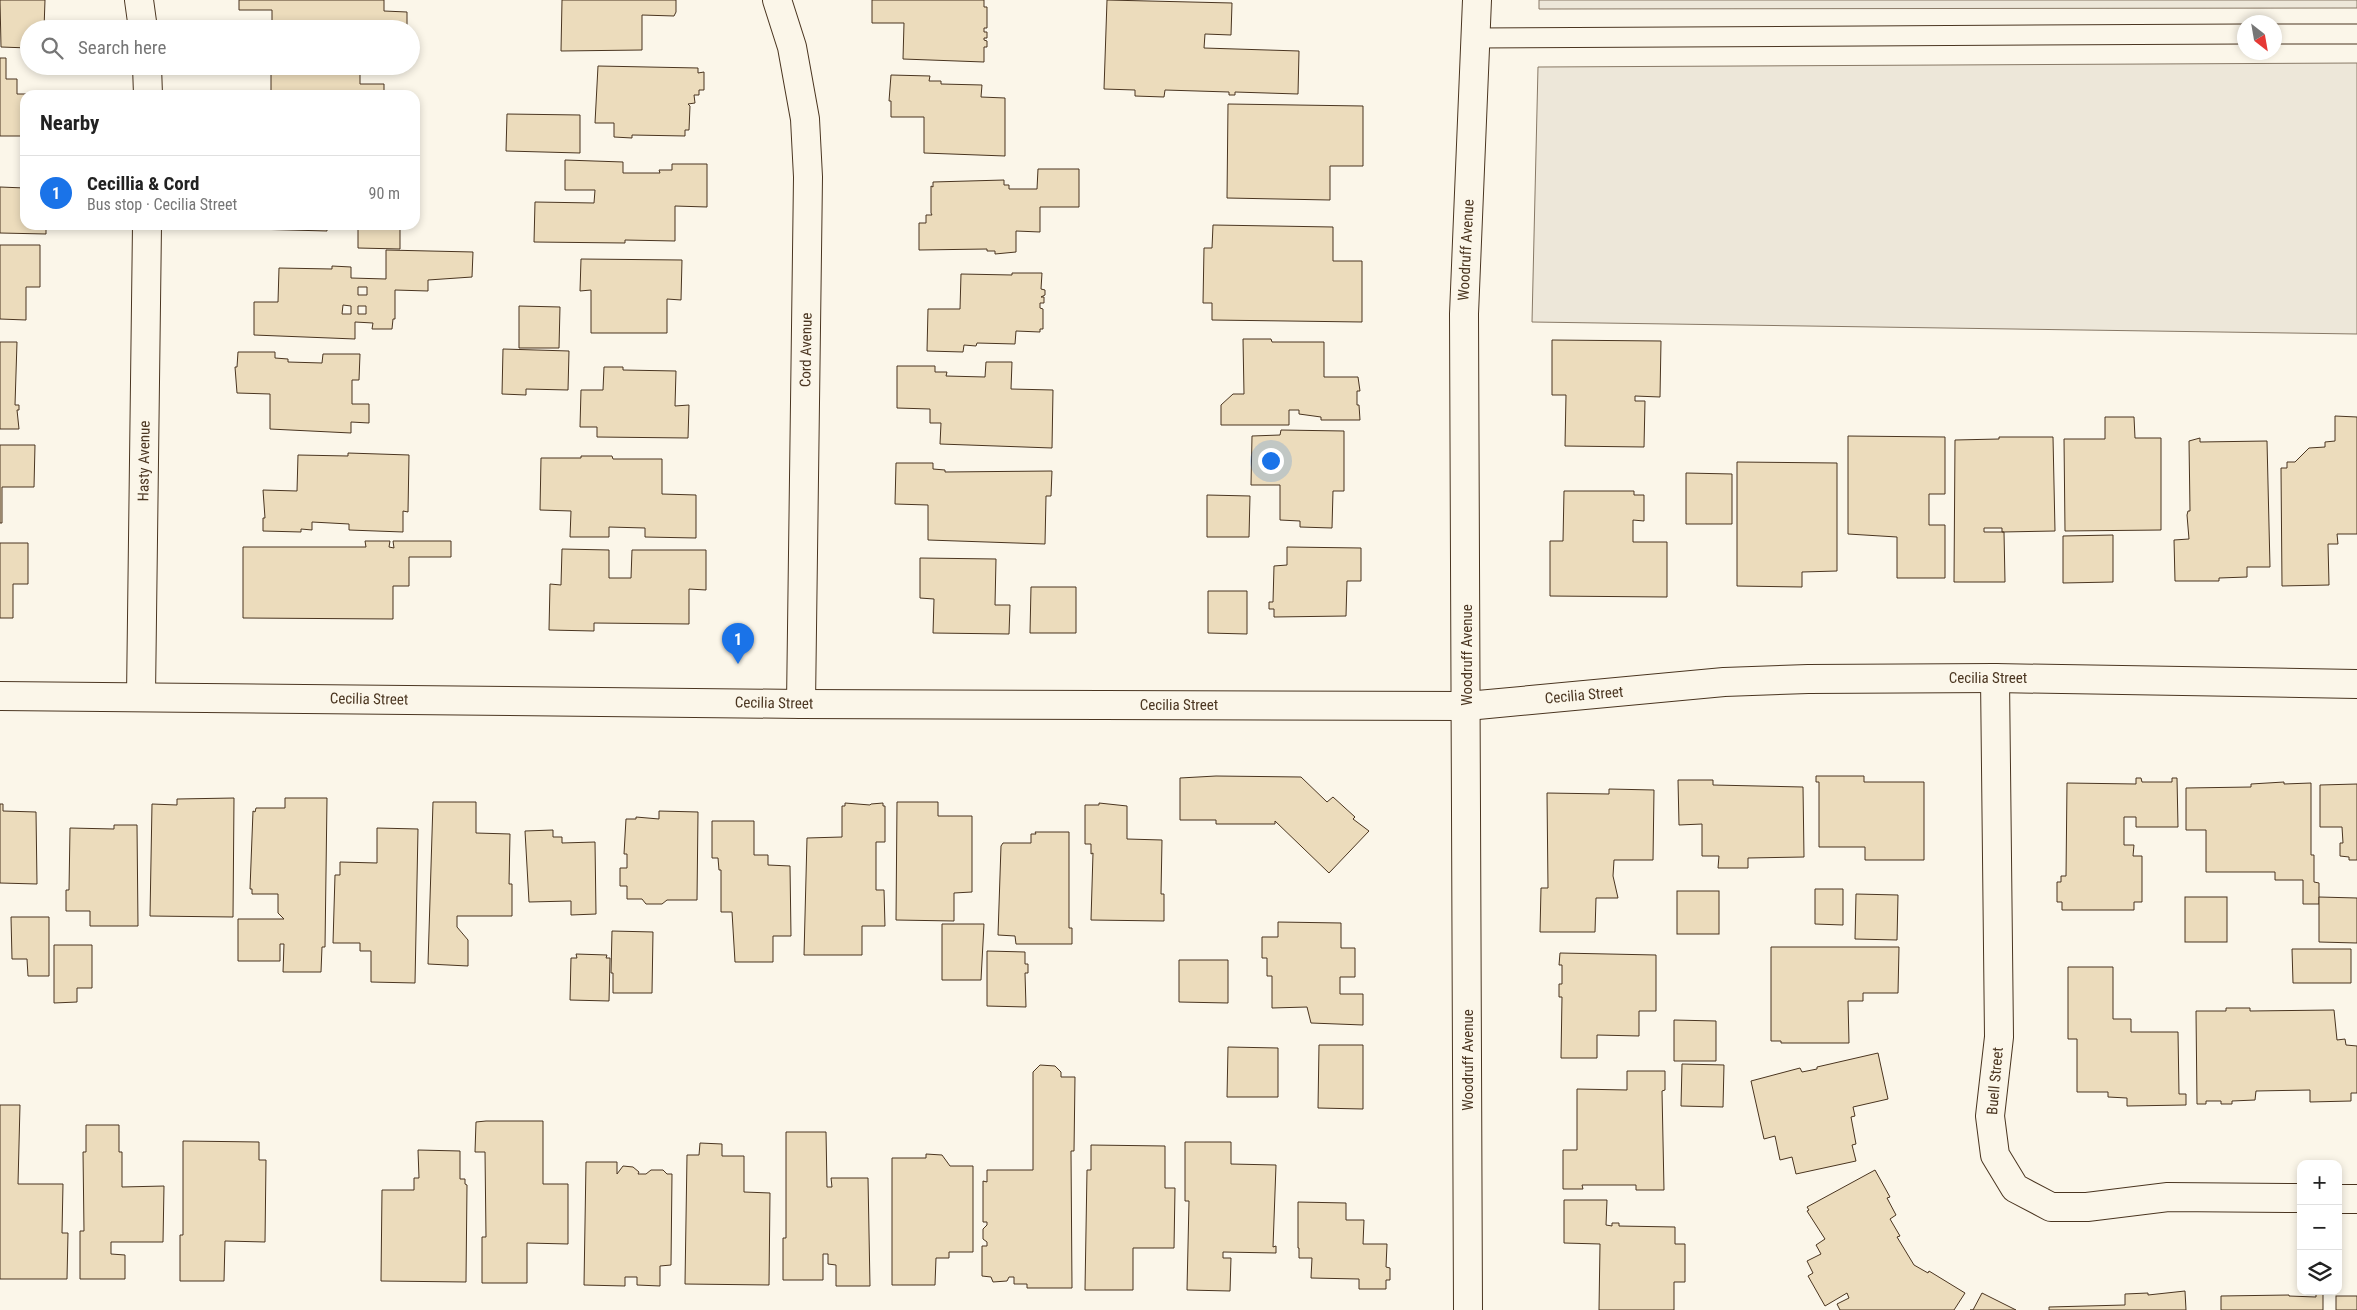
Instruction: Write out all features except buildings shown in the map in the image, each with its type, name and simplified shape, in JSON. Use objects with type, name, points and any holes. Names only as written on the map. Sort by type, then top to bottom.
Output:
[{"type":"street","points":[[139,0],[142,20]]},
{"type":"street","name":"Cord Avenue","points":[[777,0],[792,47],[805,120],[808,177],[801,704]]},
{"type":"street","name":"Woodruff Avenue","points":[[1468,1310],[1464,314],[1476,0]]},
{"type":"street","points":[[147,75],[148,90]]},
{"type":"street","name":"Hasty Avenue","points":[[141,696],[148,230]]},
{"type":"street","name":"Cecilia Street","points":[[0,696],[801,704],[1467,706],[1734,682],[1808,679],[1996,678],[2357,684]]},
{"type":"street","name":"Buell Street","points":[[1996,678],[1999,1037],[1990,1116],[1995,1155],[2015,1188],[2051,1207],[2087,1207],[2168,1197],[2297,1198]]},
{"type":"street","points":[[2342,1199],[2357,1199]]},
{"type":"lane","points":[[1476,38],[2237,34]]},
{"type":"lane","points":[[2282,34],[2357,34]]},
{"type":"shaded area","points":[[1539,0],[2357,0],[2357,8],[1539,9]]},
{"type":"shaded area","points":[[2357,63],[2357,334],[1532,322],[1538,67]]},
{"type":"place","name":"Cecillia & Cord","points":[[738,664]]}]
